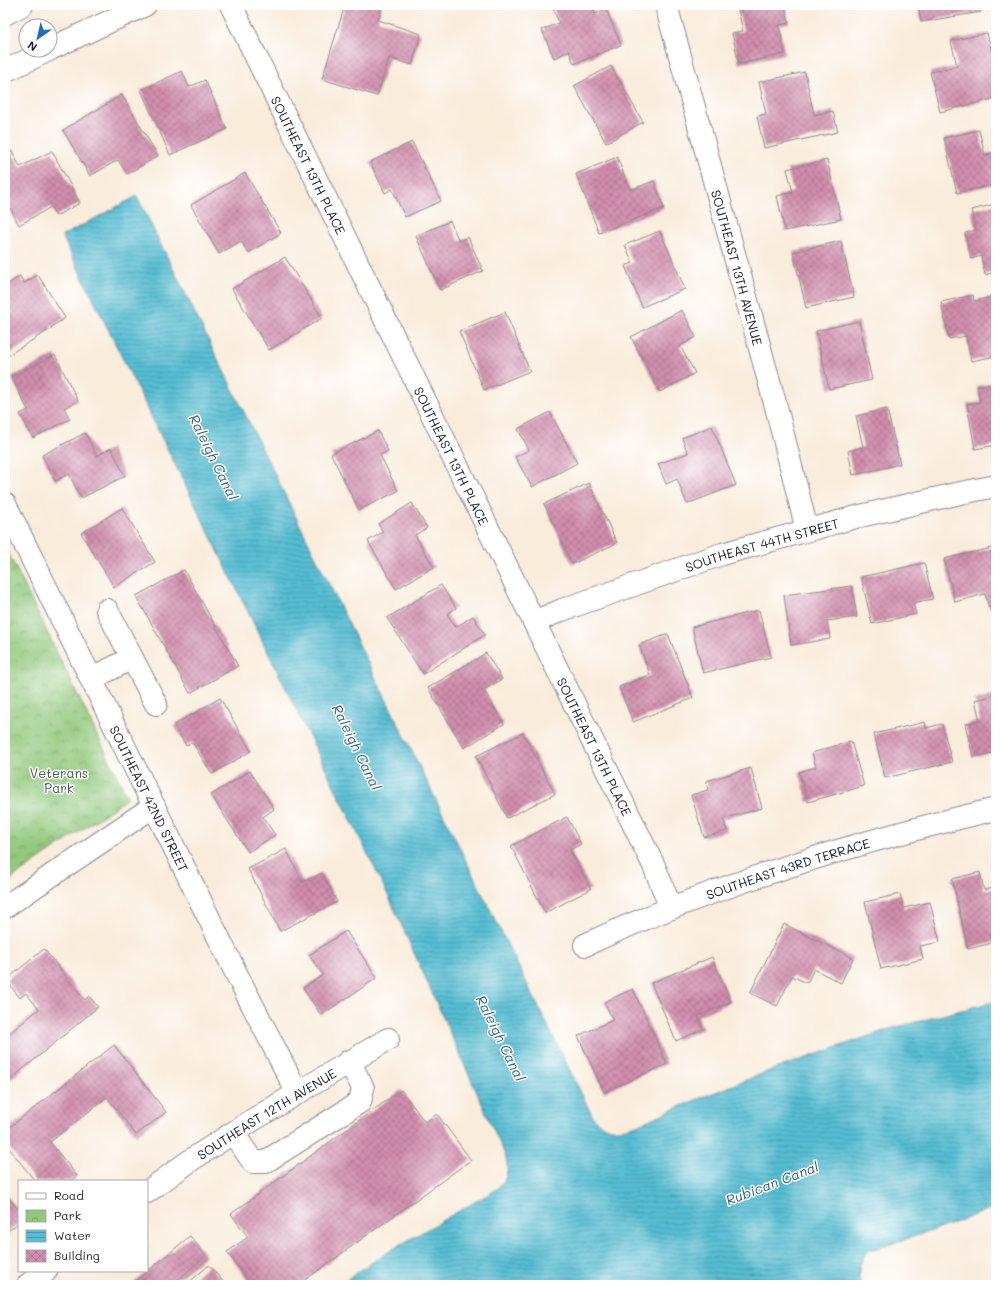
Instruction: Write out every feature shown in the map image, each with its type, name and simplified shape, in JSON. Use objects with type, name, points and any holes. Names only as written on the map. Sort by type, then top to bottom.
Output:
[{"type":"street","points":[[5,14],[22,5]]},
{"type":"street","name":"SOUTHEAST 13TH PLACE","points":[[231,5],[654,866],[672,908]]},
{"type":"street","name":"SOUTHEAST 13TH AVENUE","points":[[666,5],[775,403],[807,530]]},
{"type":"street","points":[[58,46],[133,8]]},
{"type":"street","points":[[5,71],[32,58]]},
{"type":"street","name":"SOUTHEAST 44TH STREET","points":[[534,622],[562,610],[722,554],[807,530],[887,510],[996,486]]},
{"type":"street","name":"SOUTHEAST 42ND STREET","points":[[5,504],[236,973],[297,1092]]},
{"type":"street","points":[[107,610],[156,704]]},
{"type":"street","points":[[91,679],[132,658]]},
{"type":"street","points":[[5,907],[154,806]]},
{"type":"street","name":"SOUTHEAST 43RD TERRACE","points":[[585,946],[620,929],[713,892],[827,854],[930,824],[996,809]]},
{"type":"street","name":"SOUTHEAST 12TH AVENUE","points":[[148,1191],[233,1132],[297,1092],[388,1039]]},
{"type":"street","points":[[233,1132],[254,1162],[265,1162],[360,1102],[363,1088],[349,1061]]},
{"type":"street","points":[[28,1285],[45,1272]]},
{"type":"green space","name":"Veterans Park","points":[[5,546],[128,798],[5,883]]},
{"type":"water","points":[[137,196],[593,1117],[602,1125],[612,1129],[622,1129],[634,1126],[769,1071],[889,1029],[996,1001],[996,1207],[941,1228],[868,1251],[861,1263],[859,1271],[861,1285],[338,1285],[391,1250],[492,1192],[501,1184],[506,1176],[507,1167],[505,1155],[388,895],[62,236]]},
{"type":"building","points":[[345,5],[382,5],[378,20],[421,34],[412,65],[389,58],[377,96],[322,79]]},
{"type":"building","points":[[552,5],[591,5],[595,14],[606,9],[621,45],[574,64],[569,51],[554,58],[542,30],[559,23]]},
{"type":"building","points":[[737,5],[785,5],[789,23],[779,25],[785,54],[739,64],[732,33],[743,31]]},
{"type":"building","points":[[918,5],[980,5],[981,12],[921,22]]},
{"type":"building","points":[[987,33],[996,70],[996,98],[940,112],[930,72],[957,66],[951,41]]},
{"type":"building","points":[[611,66],[643,122],[606,143],[574,86]]},
{"type":"building","points":[[182,71],[189,87],[205,80],[227,129],[170,155],[141,90]]},
{"type":"building","points":[[805,72],[814,115],[833,111],[838,132],[764,148],[757,116],[766,114],[759,82]]},
{"type":"building","points":[[122,95],[158,156],[127,174],[118,160],[90,176],[63,130]]},
{"type":"building","points":[[979,130],[985,155],[996,152],[996,184],[957,193],[944,138]]},
{"type":"building","points":[[412,142],[441,201],[405,217],[392,189],[385,193],[370,162]]},
{"type":"building","points":[[12,151],[20,167],[52,151],[80,203],[56,216],[51,207],[19,225],[5,199],[5,154]]},
{"type":"building","points":[[617,157],[630,190],[654,181],[664,208],[599,233],[576,174]]},
{"type":"building","points":[[827,160],[841,219],[785,231],[777,196],[793,192],[787,169]]},
{"type":"building","points":[[245,173],[281,233],[248,253],[241,241],[219,254],[191,205]]},
{"type":"building","points":[[996,204],[996,272],[985,275],[981,256],[971,259],[965,233],[976,230],[971,210]]},
{"type":"building","points":[[450,221],[459,241],[468,237],[483,271],[440,290],[416,236]]},
{"type":"building","points":[[660,231],[685,289],[642,307],[625,266],[633,263],[625,245]]},
{"type":"building","points":[[841,241],[854,297],[806,308],[793,252]]},
{"type":"building","points":[[285,257],[322,318],[269,350],[232,289]]},
{"type":"building","points":[[38,275],[65,318],[51,327],[52,328],[5,357],[5,286],[20,276],[24,283]]},
{"type":"building","points":[[973,295],[974,301],[996,296],[996,356],[971,361],[966,336],[949,339],[941,302]]},
{"type":"building","points":[[682,310],[696,337],[680,346],[695,373],[660,392],[631,337]]},
{"type":"building","points":[[505,312],[530,371],[484,390],[459,331]]},
{"type":"building","points":[[859,321],[872,380],[829,389],[816,331]]},
{"type":"building","points":[[55,355],[78,401],[64,408],[70,419],[33,438],[20,414],[28,410],[11,377]]},
{"type":"building","points":[[996,383],[996,445],[975,449],[967,404],[980,402],[977,386]]},
{"type":"building","points":[[887,409],[900,464],[853,475],[848,451],[863,447],[856,416]]},
{"type":"building","points":[[550,412],[577,463],[532,487],[515,457],[529,450],[518,429]]},
{"type":"building","points":[[712,426],[736,485],[687,504],[677,479],[666,484],[658,464],[688,453],[682,438]]},
{"type":"building","points":[[378,431],[388,451],[380,455],[398,491],[359,510],[331,454]]},
{"type":"building","points":[[85,433],[97,456],[111,448],[125,476],[81,498],[69,474],[55,481],[42,455]]},
{"type":"building","points":[[589,483],[617,543],[572,564],[544,504]]},
{"type":"building","points":[[412,503],[427,528],[415,535],[434,567],[396,589],[368,541],[383,532],[378,524]]},
{"type":"building","points":[[122,508],[155,562],[114,587],[81,533]]},
{"type":"building","points":[[996,547],[996,607],[989,608],[985,594],[955,602],[944,559]]},
{"type":"building","points":[[924,563],[933,599],[913,603],[916,614],[872,624],[861,577]]},
{"type":"building","points":[[184,570],[238,666],[190,693],[136,596]]},
{"type":"building","points":[[441,585],[456,608],[447,614],[456,627],[473,616],[485,635],[423,674],[387,618]]},
{"type":"building","points":[[852,586],[857,617],[827,621],[830,639],[791,645],[784,595]]},
{"type":"building","points":[[759,610],[771,657],[703,673],[692,627]]},
{"type":"building","points":[[668,634],[693,698],[633,722],[619,687],[650,675],[639,645]]},
{"type":"building","points":[[486,653],[502,679],[484,690],[504,724],[464,748],[428,688]]},
{"type":"building","points":[[996,695],[996,752],[973,757],[965,724],[980,721],[975,700]]},
{"type":"building","points":[[220,698],[251,751],[212,774],[192,742],[186,746],[174,725]]},
{"type":"building","points":[[925,722],[926,728],[942,724],[952,762],[885,778],[874,734]]},
{"type":"building","points":[[523,733],[555,794],[507,818],[476,756]]},
{"type":"building","points":[[851,741],[864,786],[808,802],[799,772],[816,767],[812,753]]},
{"type":"building","points":[[751,768],[762,808],[723,819],[727,831],[704,837],[691,795],[708,790],[706,781]]},
{"type":"building","points":[[250,771],[274,809],[263,817],[275,835],[248,852],[211,795]]},
{"type":"building","points":[[567,817],[581,844],[570,850],[591,889],[545,913],[511,846]]},
{"type":"building","points":[[286,849],[303,882],[322,873],[337,902],[280,931],[248,869]]},
{"type":"building","points":[[980,872],[984,890],[996,887],[996,942],[968,949],[952,879]]},
{"type":"building","points":[[900,894],[904,908],[930,902],[940,942],[920,946],[923,959],[881,969],[865,902]]},
{"type":"building","points":[[784,924],[853,958],[841,983],[814,969],[807,983],[792,976],[777,1006],[750,993]]},
{"type":"building","points":[[346,931],[377,978],[321,1015],[303,988],[323,975],[309,955]]},
{"type":"building","points":[[44,949],[85,1000],[89,996],[98,1007],[5,1084],[5,1037],[39,1009],[26,993],[20,998],[6,980]]},
{"type":"building","points":[[712,957],[731,1002],[698,1016],[703,1029],[676,1041],[651,983]]},
{"type":"building","points":[[633,989],[667,1064],[604,1092],[578,1036],[613,1020],[604,1002]]},
{"type":"building","points":[[114,1045],[166,1112],[136,1135],[107,1097],[50,1142],[77,1176],[71,1180],[34,1180],[5,1143],[5,1131]]},
{"type":"building","points":[[401,1090],[425,1122],[437,1114],[471,1160],[298,1285],[251,1285],[227,1252],[248,1237],[231,1214]]},
{"type":"building","points":[[5,1194],[18,1209],[18,1223],[5,1234]]},
{"type":"building","points":[[190,1236],[206,1256],[171,1285],[131,1285]]},
{"type":"building","points":[[209,1265],[226,1285],[186,1285]]},
{"type":"water label","name":"Raleigh Canal","points":[[214,457]]},
{"type":"water label","name":"Raleigh Canal","points":[[357,747]]},
{"type":"water label","name":"Raleigh Canal","points":[[501,1038]]},
{"type":"water label","name":"Rubican Canal","points":[[772,1183]]}]
